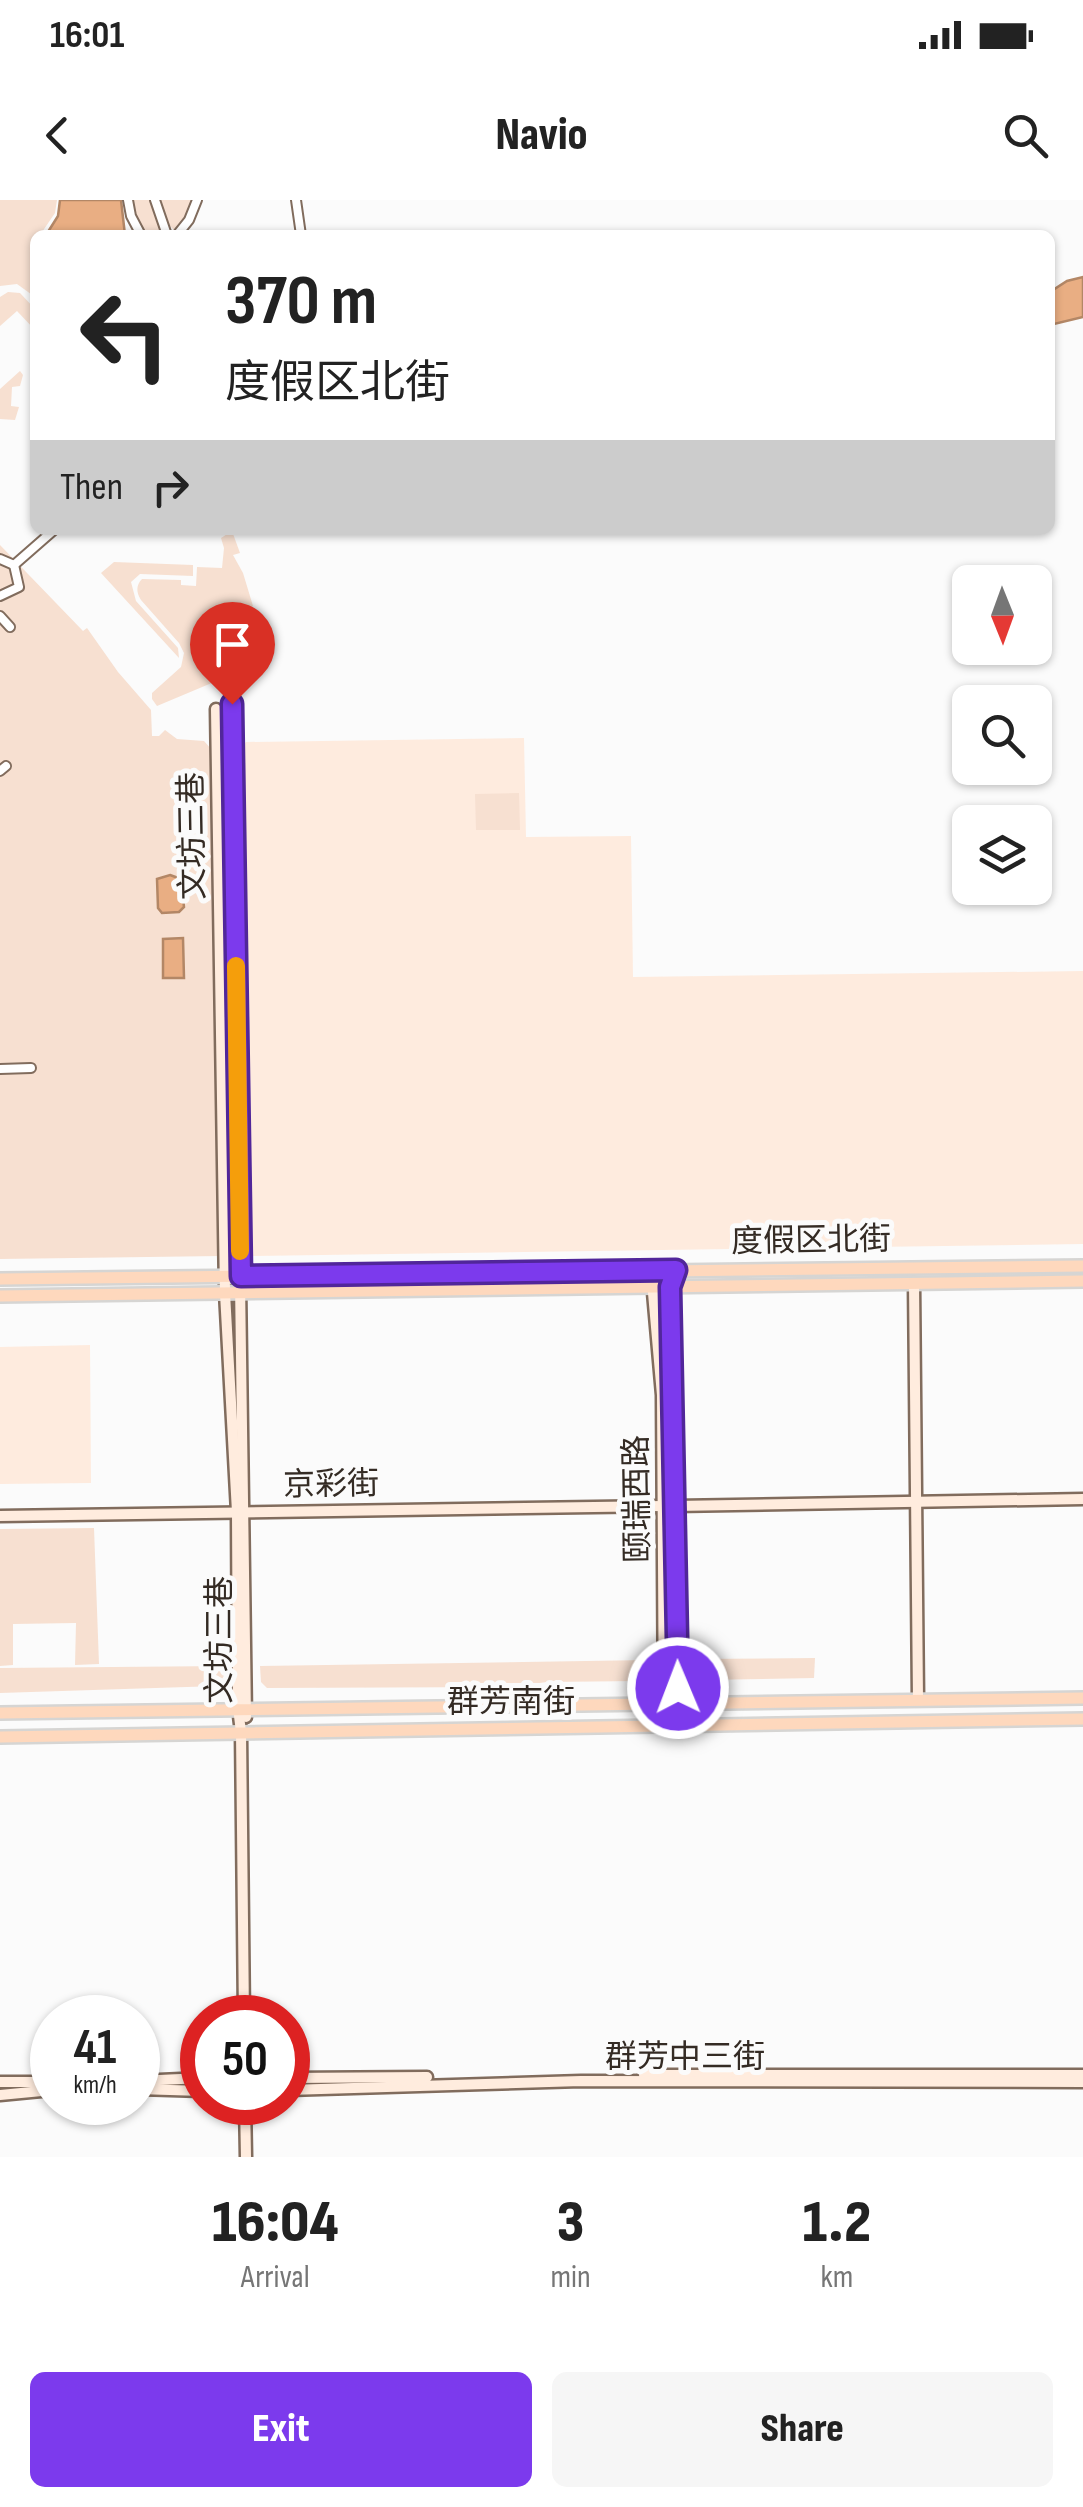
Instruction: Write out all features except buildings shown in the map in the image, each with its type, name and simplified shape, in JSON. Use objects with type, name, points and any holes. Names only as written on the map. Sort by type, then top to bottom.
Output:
[{"type":"main road","name":"文坊三巷","points":[[232,704],[242,1292],[244,1995]]},
{"type":"main road","name":"文坊三巷","points":[[216,709],[225,1293],[241,1512]]},
{"type":"main road","points":[[1058,1266],[1062,1272],[1058,1281]]},
{"type":"main road","name":"度假区北街","points":[[0,1279],[1083,1266]]},
{"type":"main road","name":"颐瑞西路","points":[[651,1270],[669,1506]]},
{"type":"main road","name":"颐瑞西路","points":[[671,1728],[670,1287],[676,1270]]},
{"type":"main road","name":"度假区北街","points":[[0,1296],[1083,1280]]},
{"type":"main road","points":[[914,1283],[918,1700]]},
{"type":"main road","name":"京彩街","points":[[0,1516],[1083,1499]]},
{"type":"main road","name":"群芳南街","points":[[0,1713],[1083,1698]]},
{"type":"main road","name":"群芳南街","points":[[0,1737],[1083,1720]]},
{"type":"main road","name":"群芳中三街","points":[[310,2078],[1083,2078]]},
{"type":"main road","name":"群芳中三街","points":[[310,2089],[581,2081],[1083,2078]]},
{"type":"main road","points":[[0,2082],[30,2082]]},
{"type":"main road","points":[[0,2094],[30,2092]]},
{"type":"main road","points":[[245,2125],[246,2157]]},
{"type":"street","points":[[128,200],[138,230]]},
{"type":"street","points":[[155,200],[166,230]]},
{"type":"street","points":[[181,230],[197,200]]},
{"type":"street","points":[[296,200],[300,230]]},
{"type":"street","points":[[14,565],[48,535]]},
{"type":"street","points":[[0,559],[14,565]]},
{"type":"street","points":[[0,596],[19,587],[14,565]]},
{"type":"street","points":[[0,616],[10,627]]},
{"type":"street","points":[[0,1068],[31,1068]]},
{"type":"shaded area","points":[[0,200],[57,200],[55,213],[43,230],[30,230],[30,293],[17,284],[0,286]]},
{"type":"shaded area","points":[[60,200],[121,200],[124,230],[49,230],[58,216]]},
{"type":"shaded area","points":[[132,200],[152,200],[161,230],[141,230]]},
{"type":"shaded area","points":[[158,200],[192,200],[174,230],[168,224]]},
{"type":"shaded area","points":[[1083,277],[1083,317],[1055,324],[1055,289]]},
{"type":"shaded area","points":[[8,292],[20,293],[30,304],[30,325],[17,311],[0,326],[0,297]]},
{"type":"shaded area","points":[[20,371],[20,386],[12,387],[11,406],[19,407],[15,420],[0,419],[0,389]]},
{"type":"shaded area","points":[[233,535],[240,553],[233,555],[253,606],[226,624],[226,677],[157,706],[152,693],[181,667],[184,653],[141,600],[139,584],[142,579],[181,580],[181,585],[196,586],[197,567],[222,568],[221,538]]},
{"type":"shaded area","points":[[0,545],[83,631],[87,628],[151,710],[152,736],[165,730],[177,739],[204,741],[212,750],[221,1256],[0,1259]]},
{"type":"shaded area","points":[[114,562],[193,565],[193,576],[140,574],[131,582],[136,601],[178,648],[179,658],[101,573]]},
{"type":"shaded area","points":[[524,738],[526,837],[631,836],[633,977],[1083,971],[1083,1244],[248,1256],[240,748],[246,742]]},
{"type":"shaded area","points":[[519,793],[520,830],[476,830],[475,794]]},
{"type":"shaded area","points":[[170,875],[181,879],[184,907],[179,912],[162,913],[158,908],[157,879]]},
{"type":"shaded area","points":[[183,938],[184,978],[163,978],[163,939]]},
{"type":"shaded area","points":[[90,1345],[91,1483],[0,1484],[0,1347]]},
{"type":"shaded area","points":[[94,1528],[99,1664],[75,1665],[76,1623],[13,1624],[13,1665],[0,1666],[0,1529]]},
{"type":"shaded area","points":[[815,1658],[814,1678],[702,1680],[694,1675],[695,1659]]},
{"type":"shaded area","points":[[648,1660],[649,1675],[641,1681],[547,1682],[510,1687],[267,1688],[261,1682],[260,1666]]},
{"type":"shaded area","points":[[225,1666],[225,1680],[218,1686],[0,1693],[0,1668]]},
{"type":"slow traffic","points":[[236,966],[240,1251]]},
{"type":"route","points":[[232,704],[241,1276],[676,1270],[670,1287],[678,1688]]}]
